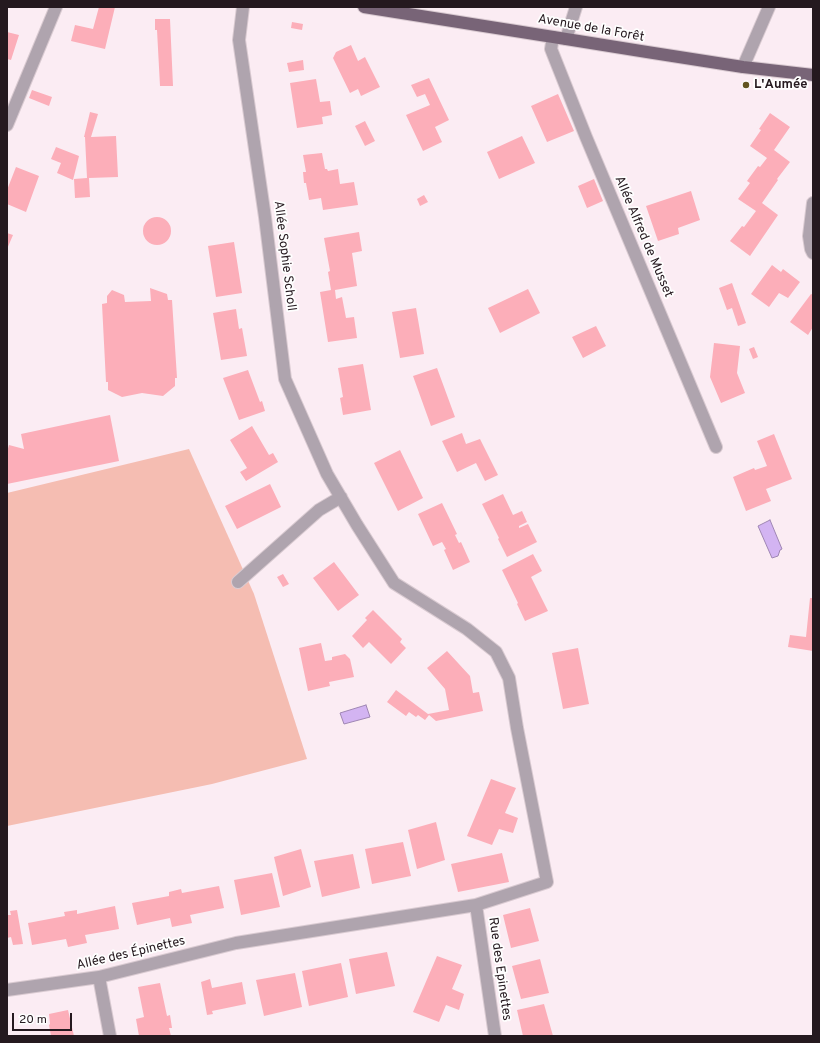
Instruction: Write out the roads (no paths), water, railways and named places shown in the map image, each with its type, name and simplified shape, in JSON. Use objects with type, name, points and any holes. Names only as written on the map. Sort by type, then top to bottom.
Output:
[{"type":"main road","name":"Avenue de la Forêt","points":[[364,7],[647,52],[813,75]]},
{"type":"street","points":[[7,125],[56,7]]},
{"type":"street","name":"Allée Sophie Scholl","points":[[244,7],[239,40],[265,217],[285,379],[327,474],[394,583],[467,629],[496,652],[509,678],[517,728],[547,882],[476,905]]},
{"type":"street","points":[[566,39],[576,7]]},
{"type":"street","points":[[743,66],[769,7]]},
{"type":"street","name":"Allée Alfred de Musset","points":[[553,36],[551,49],[586,137],[716,447]]},
{"type":"street","points":[[813,203],[809,236],[813,253]]},
{"type":"street","points":[[238,582],[319,510],[340,497]]},
{"type":"street","name":"Allée des Épinettes","points":[[7,990],[99,977],[236,943],[476,905]]},
{"type":"street","name":"Rue des Epinettes","points":[[476,905],[495,1036]]},
{"type":"street","points":[[99,977],[110,1036]]},
{"type":"place","name":"L'Aumée","points":[[746,85]]}]
